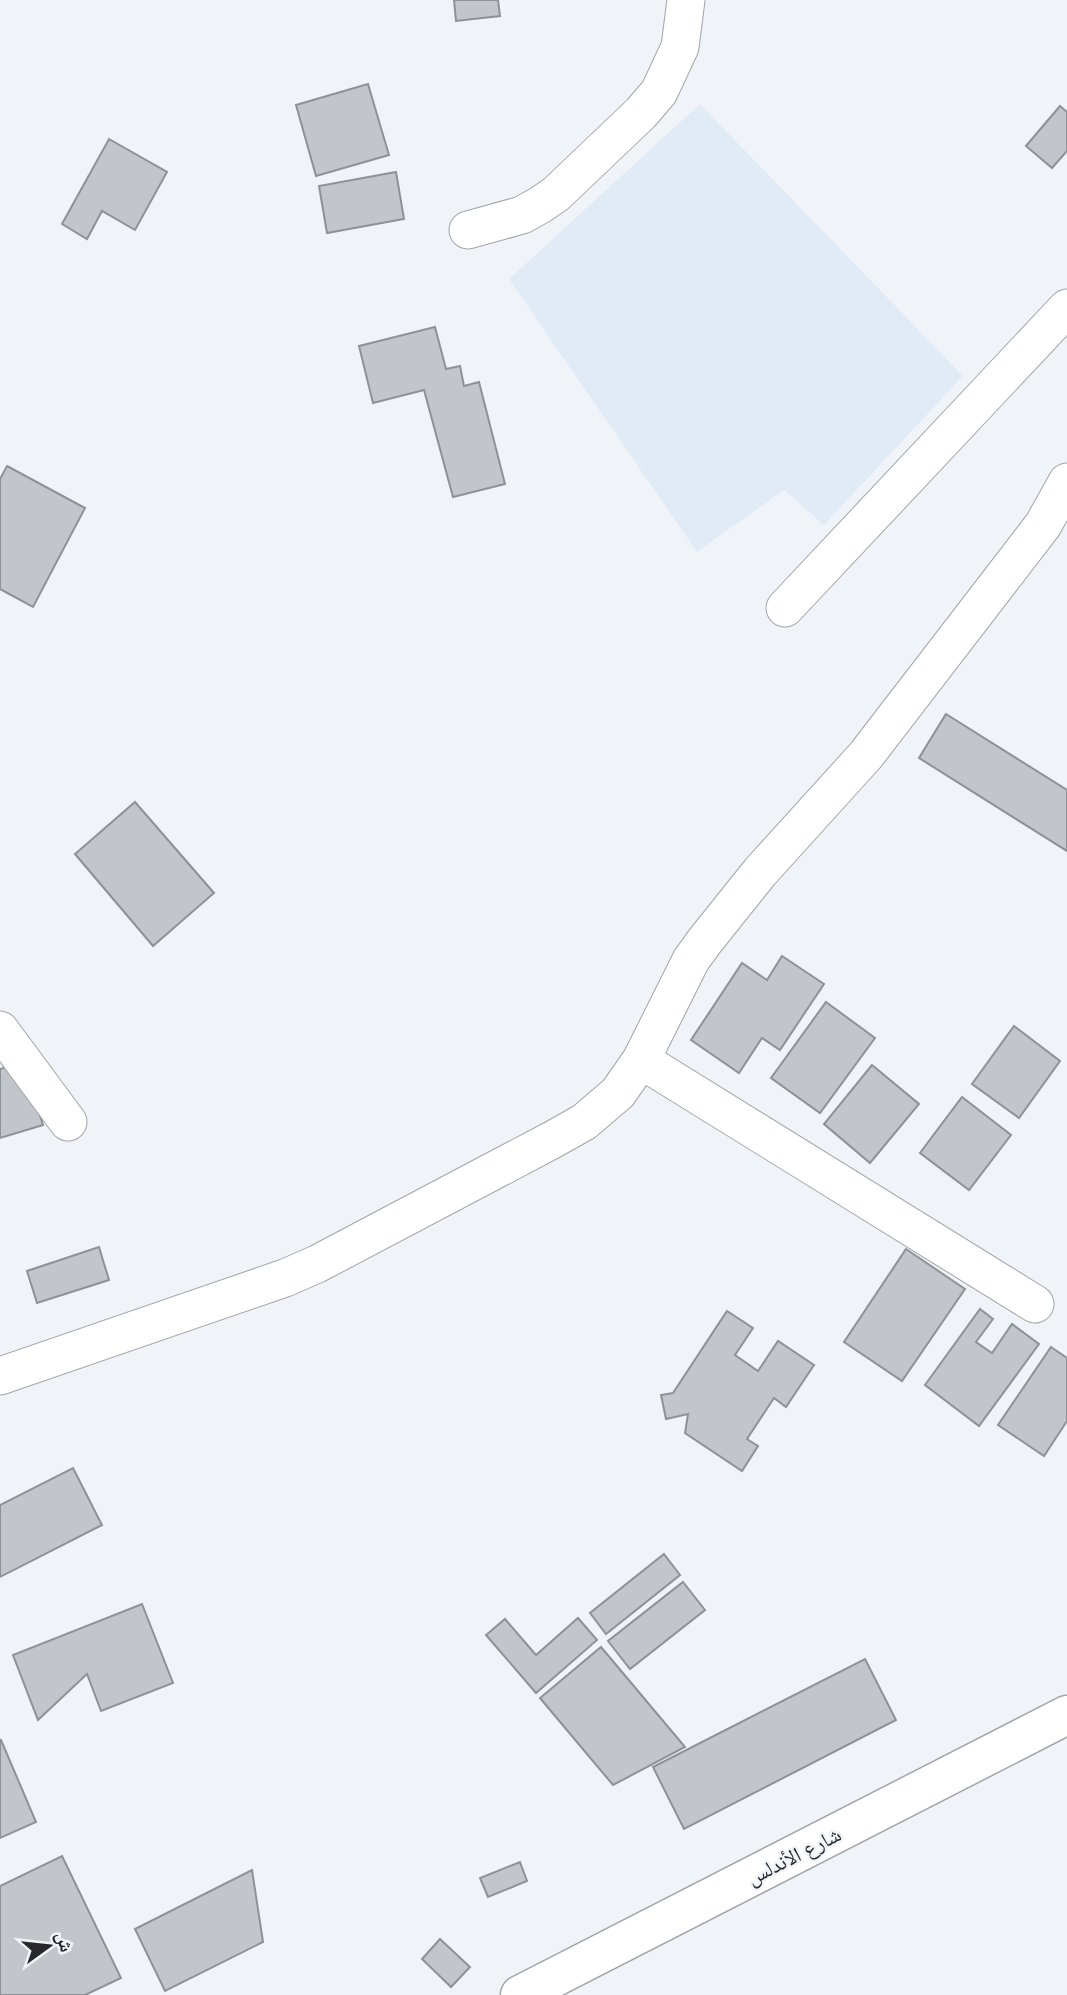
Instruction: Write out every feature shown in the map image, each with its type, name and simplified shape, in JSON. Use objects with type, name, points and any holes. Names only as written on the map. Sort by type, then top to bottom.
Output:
[{"type":"main road","name":"شارع الأندلس","points":[[520,1995],[1067,1715]]},
{"type":"street","points":[[468,230],[522,215],[540,205],[556,194],[641,113],[659,93],[680,47],[686,0]]},
{"type":"street","points":[[785,608],[1067,308]]},
{"type":"street","points":[[0,1376],[285,1278],[317,1264],[584,1122],[618,1093],[641,1060],[691,960],[704,942],[778,852],[866,755],[1043,525],[1067,482]]},
{"type":"street","points":[[0,1030],[68,1122]]},
{"type":"street","points":[[641,1060],[1035,1304]]},
{"type":"shaded area","points":[[700,104],[963,376],[824,525],[784,490],[697,552],[509,279]]},
{"type":"building","points":[[454,0],[498,0],[500,16],[456,21]]},
{"type":"building","points":[[368,84],[389,155],[316,176],[296,105]]},
{"type":"building","points":[[1060,106],[1067,112],[1067,151],[1052,168],[1026,146]]},
{"type":"building","points":[[109,139],[167,172],[135,230],[102,211],[87,239],[62,224]]},
{"type":"building","points":[[396,172],[404,219],[327,233],[319,186]]},
{"type":"building","points":[[435,327],[446,369],[460,366],[464,386],[479,382],[505,484],[453,497],[424,390],[373,403],[359,346]]},
{"type":"building","points":[[7,466],[85,508],[33,607],[0,589],[0,479]]},
{"type":"building","points":[[946,714],[1067,790],[1067,851],[919,758]]},
{"type":"building","points":[[135,802],[214,893],[153,946],[75,854]]},
{"type":"building","points":[[782,956],[824,984],[780,1050],[762,1038],[739,1073],[691,1040],[742,963],[767,980]]},
{"type":"building","points":[[826,1002],[875,1038],[820,1113],[771,1078]]},
{"type":"building","points":[[1014,1026],[1060,1061],[1019,1118],[972,1084]]},
{"type":"building","points":[[23,1062],[43,1125],[0,1138],[0,1069]]},
{"type":"building","points":[[872,1065],[919,1104],[870,1163],[824,1124]]},
{"type":"building","points":[[962,1097],[1011,1135],[969,1190],[920,1153]]},
{"type":"building","points":[[99,1247],[109,1280],[37,1303],[27,1271]]},
{"type":"building","points":[[906,1249],[965,1289],[902,1381],[844,1342]]},
{"type":"building","points":[[980,1309],[993,1319],[976,1342],[992,1353],[1012,1324],[1039,1344],[979,1426],[925,1385]]},
{"type":"building","points":[[727,1311],[753,1328],[735,1355],[758,1371],[778,1341],[814,1365],[786,1407],[774,1398],[747,1439],[758,1446],[742,1471],[685,1433],[688,1414],[666,1419],[661,1395],[673,1393]]},
{"type":"building","points":[[1051,1347],[1067,1358],[1067,1421],[1044,1456],[998,1425]]},
{"type":"building","points":[[73,1468],[102,1525],[0,1577],[0,1505]]},
{"type":"building","points":[[664,1554],[680,1575],[606,1634],[590,1613]]},
{"type":"building","points":[[683,1582],[705,1610],[630,1669],[608,1641]]},
{"type":"building","points":[[142,1604],[173,1683],[101,1711],[87,1674],[38,1720],[13,1655]]},
{"type":"building","points":[[578,1618],[597,1640],[536,1693],[486,1635],[505,1619],[536,1655]]},
{"type":"building","points":[[601,1647],[685,1747],[613,1785],[540,1698]]},
{"type":"building","points":[[865,1659],[896,1720],[684,1829],[653,1767]]},
{"type":"building","points":[[0,1741],[36,1822],[0,1838]]},
{"type":"building","points":[[62,1856],[121,1978],[85,1995],[0,1995],[0,1886]]},
{"type":"building","points":[[520,1862],[527,1881],[488,1897],[480,1878]]},
{"type":"building","points":[[252,1870],[263,1942],[165,1991],[135,1929]]},
{"type":"building","points":[[440,1939],[470,1967],[451,1987],[422,1959]]}]
